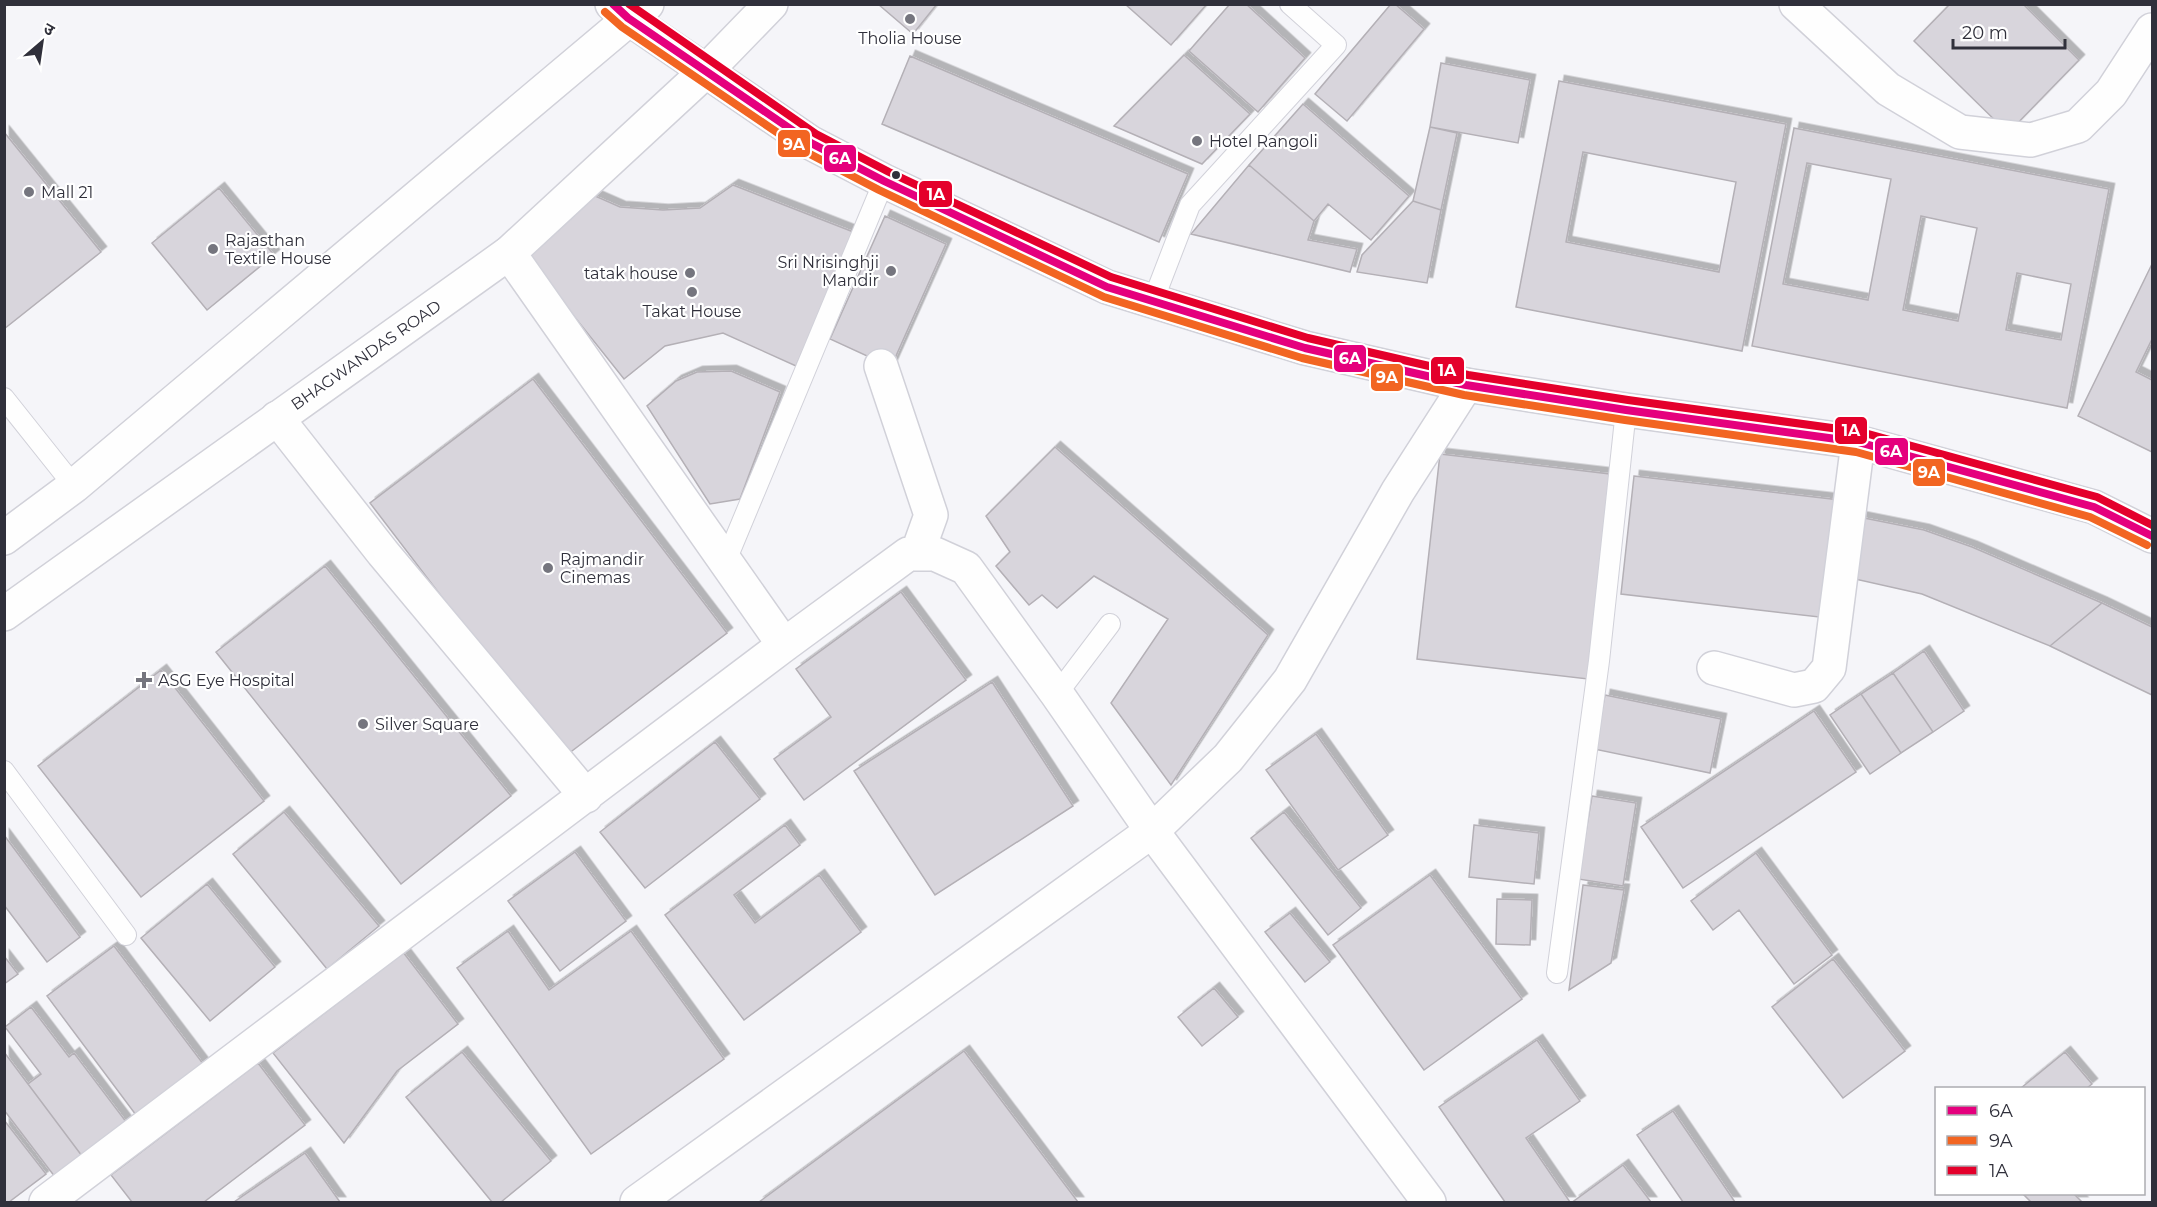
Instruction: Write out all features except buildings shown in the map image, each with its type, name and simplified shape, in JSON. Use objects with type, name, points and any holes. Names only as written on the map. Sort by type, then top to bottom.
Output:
[{"type":"main road","name":"BHAGWANDAS ROAD","points":[[4,614],[509,253],[707,70],[771,4]]},
{"type":"main road","points":[[1796,4],[1888,89],[1960,132],[2031,140],[2078,126],[2111,93],[2152,30]]},
{"type":"main road","points":[[4,538],[75,486],[629,9],[707,70],[811,143],[884,181],[1107,287],[1305,348],[1466,385],[1858,442],[2094,507],[2152,536]]},
{"type":"main road","points":[[509,253],[784,645]]},
{"type":"main road","points":[[881,366],[931,515],[917,554]]},
{"type":"main road","points":[[637,1203],[1152,831],[1228,758],[1290,680],[1398,491],[1466,385]]},
{"type":"main road","points":[[277,418],[383,553],[586,796]]},
{"type":"main road","points":[[1714,668],[1794,690],[1814,686],[1829,668],[1858,442]]},
{"type":"main road","points":[[46,1203],[784,645],[908,554],[935,554],[966,568],[1152,831],[1429,1203]]},
{"type":"lane","points":[[1153,301],[1190,205],[1336,45],[1290,4]]},
{"type":"lane","points":[[725,562],[884,181]]},
{"type":"lane","points":[[4,398],[75,486]]},
{"type":"lane","points":[[1557,973],[1599,661],[1626,410]]},
{"type":"lane","points":[[1057,694],[1110,624]]},
{"type":"lane","points":[[4,771],[126,935]]},
{"type":"transit line","name":"6A","points":[[613,4],[628,18],[811,143],[884,181],[1107,287],[1305,348],[1466,385],[1858,442],[2094,507],[2152,536]]},
{"type":"transit line","name":"1A","points":[[629,4],[816,134],[889,172],[1111,277],[1308,338],[1468,375],[1861,432],[2097,497],[2152,525]]},
{"type":"transit line","name":"9A","points":[[605,12],[622,27],[806,152],[879,190],[1104,297],[1302,358],[1464,395],[1856,452],[2090,517],[2147,545]]},
{"type":"place","name":"Tholia House","points":[[910,19]]},
{"type":"place","name":"Hotel Rangoli","points":[[1197,141]]},
{"type":"place","name":"Mall 21","points":[[29,192]]},
{"type":"place","name":"Rajasthan Textile House","points":[[213,249]]},
{"type":"place","name":"Sri Nrisinghji Mandir","points":[[891,271]]},
{"type":"place","name":"tatak house","points":[[690,273]]},
{"type":"place","name":"Takat House","points":[[692,292]]},
{"type":"place","name":"Rajmandir Cinemas","points":[[548,568]]},
{"type":"place","name":"ASG Eye Hospital","points":[[144,680]]},
{"type":"place","name":"Silver Square","points":[[363,724]]}]
